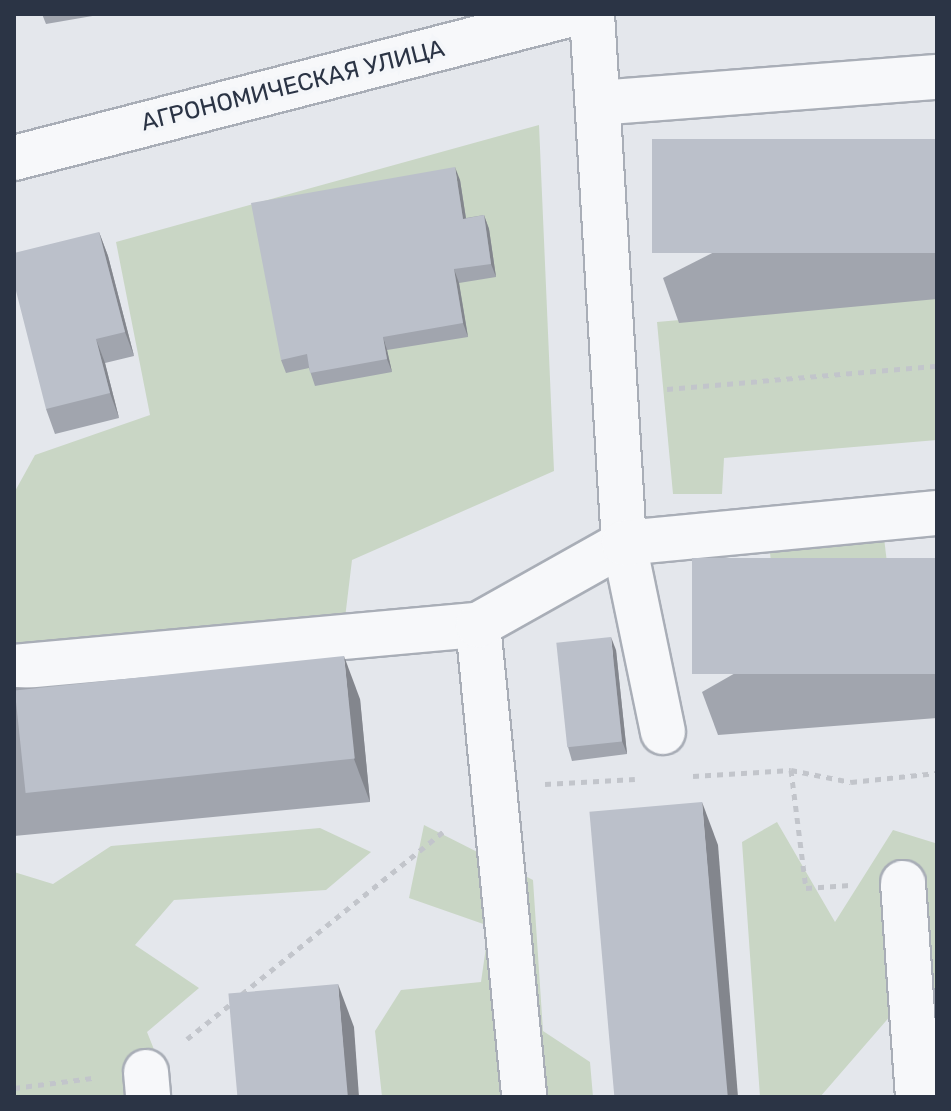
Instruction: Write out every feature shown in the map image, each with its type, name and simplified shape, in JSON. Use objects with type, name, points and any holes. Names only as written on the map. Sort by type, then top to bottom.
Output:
[{"type":"street","name":"АГРОНОМИЧЕСКАЯ УЛИЦА","points":[[14,158],[572,14]]},
{"type":"street","points":[[592,14],[624,543],[663,732]]},
{"type":"street","points":[[598,103],[937,77]]},
{"type":"street","points":[[14,667],[478,625],[624,543],[937,513]]},
{"type":"street","points":[[478,625],[498,787],[524,1097]]},
{"type":"street","points":[[903,883],[918,1097]]},
{"type":"path","points":[[806,888],[791,770],[851,782],[937,773]]},
{"type":"path","points":[[14,1088],[147,1084],[498,787]]},
{"type":"green space","points":[[539,125],[554,471],[352,560],[339,668],[14,699],[14,493],[35,455],[150,415],[116,242]]},
{"type":"green space","points":[[937,297],[937,440],[724,458],[722,494],[673,494],[657,322]]},
{"type":"green space","points":[[884,538],[889,579],[775,593],[770,552]]},
{"type":"green space","points":[[777,822],[835,922],[893,830],[935,843],[937,987],[892,1014],[820,1097],[760,1097],[742,842]]},
{"type":"green space","points":[[424,825],[533,880],[543,1031],[590,1062],[593,1097],[382,1097],[375,1031],[401,990],[481,982],[489,926],[409,898]]},
{"type":"green space","points":[[320,828],[371,852],[326,890],[174,900],[135,945],[199,988],[147,1032],[173,1097],[14,1097],[14,872],[53,884],[111,846]]},
{"type":"building","points":[[652,139],[937,139],[937,253],[652,253]]},
{"type":"building","points":[[455,167],[463,219],[484,215],[491,264],[454,269],[463,323],[383,337],[387,359],[310,373],[307,354],[281,360],[251,203]]},
{"type":"building","points":[[99,232],[125,332],[96,339],[110,393],[46,409],[14,283],[14,253]]},
{"type":"building","points":[[692,558],[937,558],[937,674],[692,674]]},
{"type":"building","points":[[611,637],[622,741],[567,747],[556,643]]},
{"type":"building","points":[[344,656],[355,758],[26,793],[15,691]]},
{"type":"building","points":[[702,802],[728,1097],[614,1097],[589,812]]},
{"type":"building","points":[[338,984],[348,1097],[237,1097],[228,994]]}]
